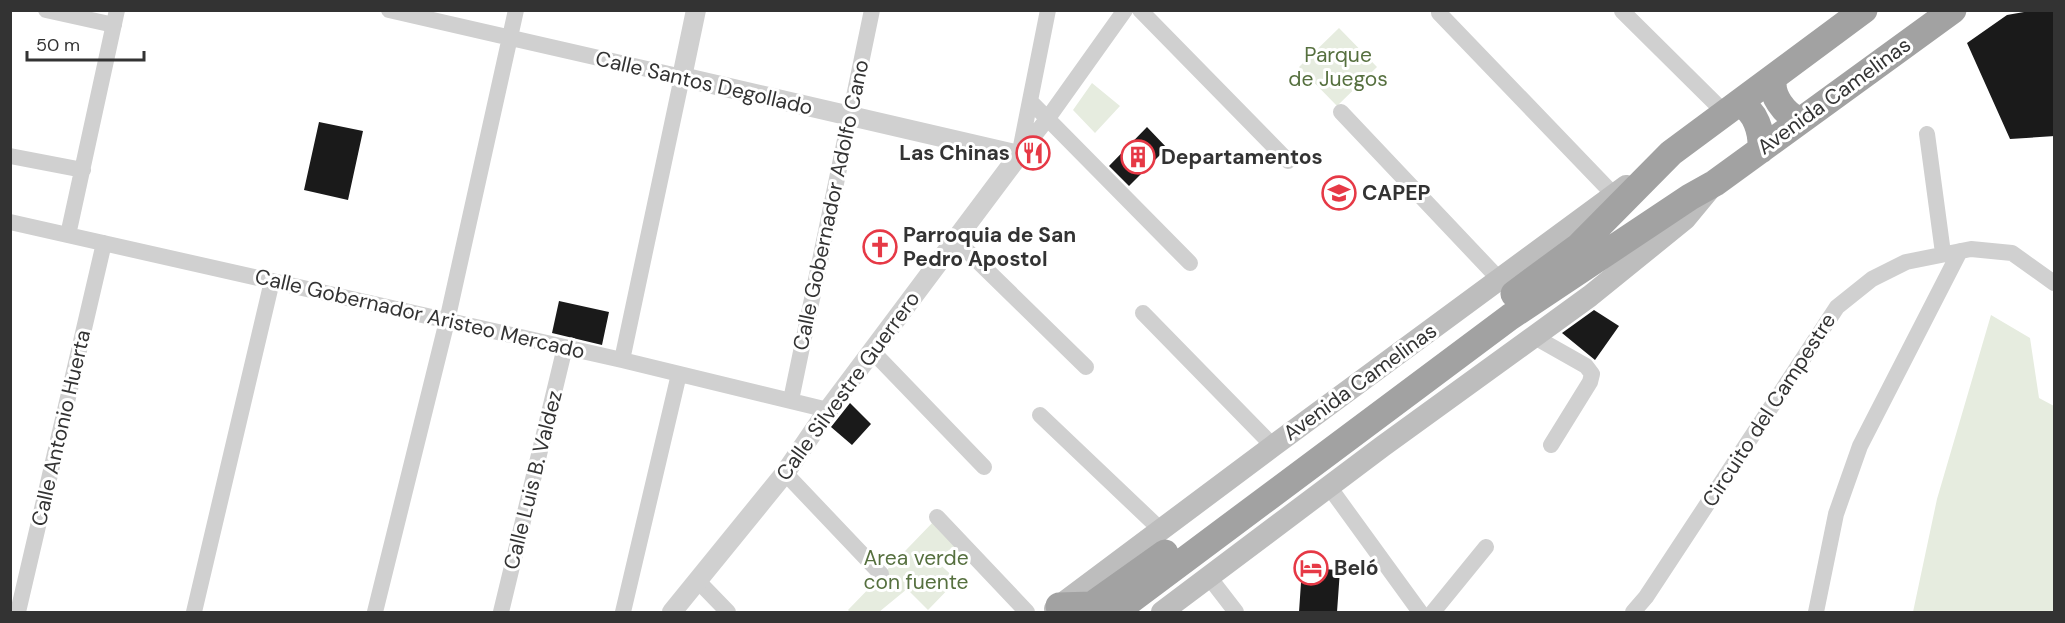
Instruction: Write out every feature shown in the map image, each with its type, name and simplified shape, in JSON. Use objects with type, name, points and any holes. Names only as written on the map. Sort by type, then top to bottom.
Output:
[{"type":"highway","name":"Avenida Camelinas","points":[[1080,610],[1579,246],[1671,153],[1774,77],[1836,21],[1864,10]]},
{"type":"highway","points":[[1893,52],[1916,10]]},
{"type":"highway","name":"Avenida Camelinas","points":[[1080,610],[1510,317],[1715,183],[1953,10]]},
{"type":"highway","points":[[1774,77],[1772,81],[1775,93],[1784,110],[1800,122]]},
{"type":"highway","points":[[1732,108],[1751,114],[1762,132],[1761,150]]},
{"type":"main road","name":"Avenida Camelinas","points":[[1080,610],[1162,531],[1273,446],[1671,153]]},
{"type":"main road","name":"Avenida Camelinas","points":[[1162,612],[1383,446],[1590,296],[1685,219],[1715,183]]},
{"type":"street","points":[[46,10],[116,18],[68,235]]},
{"type":"street","name":"Calle Santos Degollado","points":[[389,10],[1019,155]]},
{"type":"street","points":[[375,612],[447,321],[516,10]]},
{"type":"street","points":[[622,360],[696,10]]},
{"type":"street","name":"Calle Gobernador Adolfo Cano","points":[[791,400],[872,10]]},
{"type":"street","points":[[1019,155],[1048,10]]},
{"type":"street","name":"Calle Silvestre Guerrero","points":[[672,612],[785,473],[828,410],[1048,118],[1125,10]]},
{"type":"street","points":[[1140,10],[1288,160]]},
{"type":"street","points":[[1622,11],[1732,108]]},
{"type":"street","points":[[1439,14],[1614,195]]},
{"type":"street","points":[[1030,101],[1190,263]]},
{"type":"street","points":[[1341,112],[1499,279]]},
{"type":"street","points":[[1927,134],[1943,254]]},
{"type":"street","points":[[10,156],[82,170]]},
{"type":"street","name":"Calle Gobernador Aristeo Mercado","points":[[10,222],[622,360],[828,410]]},
{"type":"street","points":[[955,239],[1086,367]]},
{"type":"street","name":"Calle Antonio Huerta","points":[[18,612],[104,243]]},
{"type":"street","name":"Circuito del Campestre","points":[[1634,612],[1837,307],[1872,279],[1906,262],[1971,249],[2012,253],[2055,283]]},
{"type":"street","points":[[1816,612],[1836,514],[1860,446],[1960,251]]},
{"type":"street","points":[[194,612],[272,281]]},
{"type":"street","points":[[1143,313],[1273,446]]},
{"type":"street","points":[[1533,336],[1586,366],[1592,374],[1590,382],[1551,445]]},
{"type":"street","name":"Calle Luis B. Valdez","points":[[501,612],[565,347]]},
{"type":"street","points":[[873,352],[984,467]]},
{"type":"street","points":[[622,612],[679,374]]},
{"type":"street","points":[[1040,415],[1162,531]]},
{"type":"street","points":[[785,473],[881,574]]},
{"type":"street","points":[[1330,488],[1420,612]]},
{"type":"street","points":[[937,516],[1027,612]]},
{"type":"street","points":[[1433,612],[1486,547]]},
{"type":"street","points":[[1209,577],[1236,612]]},
{"type":"street","points":[[697,580],[728,612]]},
{"type":"green space","name":"Parque de Juegos","points":[[1339,28],[1377,67],[1337,106],[1299,67]]},
{"type":"green space","points":[[1092,83],[1120,106],[1095,133],[1073,110]]},
{"type":"green space","points":[[1991,315],[2030,338],[2039,398],[2054,406],[2054,612],[1913,612],[1937,499]]},
{"type":"green space","name":"Area verde con fuente","points":[[936,519],[959,543],[935,560],[957,580],[928,610],[907,589],[879,612],[850,612],[848,610]]},
{"type":"building","points":[[2036,10],[2055,10],[2055,136],[2010,139],[1967,43],[2007,15]]},
{"type":"building","points":[[319,122],[363,131],[348,200],[304,190]]},
{"type":"building","name":"Departamentos","points":[[1147,127],[1167,148],[1129,186],[1109,166]]},
{"type":"building","points":[[559,301],[609,312],[602,345],[552,333]]},
{"type":"building","points":[[1594,310],[1619,326],[1595,360],[1562,333]]},
{"type":"building","points":[[850,403],[871,424],[852,445],[831,427]]},
{"type":"building","points":[[1302,568],[1340,570],[1337,612],[1299,612]]},
{"type":"place","name":"Las Chinas","points":[[1033,153]]},
{"type":"place","name":"Departamentos","points":[[1138,157]]},
{"type":"place","name":"CAPEP","points":[[1339,193]]},
{"type":"place","name":"Parroquia de San Pedro Apostol","points":[[880,247]]},
{"type":"place","name":"Beló","points":[[1311,568]]}]
